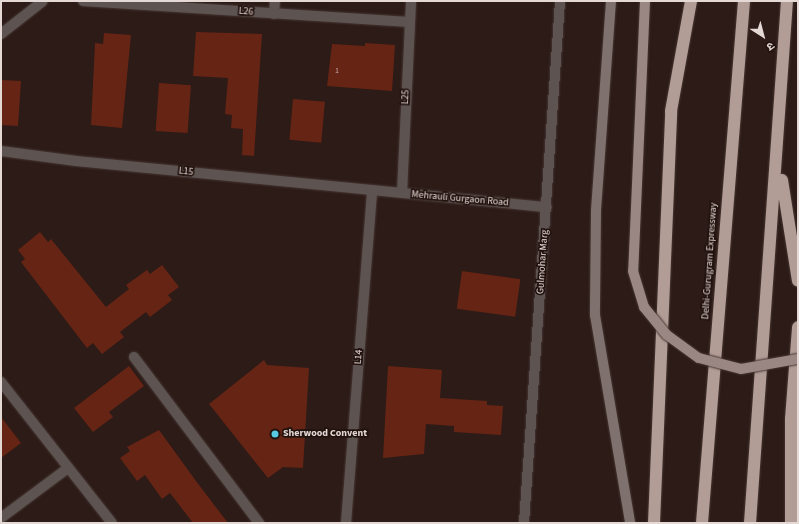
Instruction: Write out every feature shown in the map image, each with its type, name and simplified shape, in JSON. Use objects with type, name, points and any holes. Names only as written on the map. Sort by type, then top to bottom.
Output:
[{"type":"highway","points":[[654,523],[671,110],[691,1]]},
{"type":"highway","name":"Delhi-Gurugram Expressway","points":[[702,523],[744,1]]},
{"type":"highway","points":[[750,523],[779,160],[787,1]]},
{"type":"highway","points":[[779,160],[798,281]]},
{"type":"highway","points":[[790,523],[791,419],[798,327]]},
{"type":"main road","points":[[611,1],[596,212],[595,315],[630,523]]},
{"type":"main road","points":[[645,1],[633,271],[644,307],[667,335],[699,358],[741,369],[798,359]]},
{"type":"street","points":[[1,34],[43,1]]},
{"type":"street","name":"L26","points":[[83,1],[141,3],[274,14],[409,22]]},
{"type":"street","points":[[274,1],[274,14]]},
{"type":"street","name":"L25","points":[[402,193],[411,1]]},
{"type":"street","name":"Gulmohar Marg","points":[[524,523],[547,207],[560,1]]},
{"type":"street","name":"L15","points":[[1,150],[372,190]]},
{"type":"street","name":"Mehrauli Gurgaon Road","points":[[372,190],[547,207]]},
{"type":"street","name":"L14","points":[[346,523],[372,190]]},
{"type":"street","points":[[134,357],[259,523]]},
{"type":"street","points":[[1,382],[112,523]]},
{"type":"street","points":[[1,518],[68,468]]},
{"type":"building","points":[[196,32],[262,34],[254,156],[242,155],[243,129],[231,128],[232,115],[225,114],[228,78],[193,76]]},
{"type":"building","points":[[104,33],[131,35],[122,128],[91,125],[95,43],[103,44]]},
{"type":"building","points":[[365,43],[395,45],[392,91],[327,86],[332,44],[365,46]]},
{"type":"building","points":[[1,80],[21,81],[18,126],[1,125]]},
{"type":"building","points":[[159,83],[191,85],[188,133],[156,131]]},
{"type":"building","points":[[293,99],[325,102],[321,143],[289,140]]},
{"type":"building","points":[[40,232],[48,242],[51,239],[106,307],[129,289],[126,285],[147,270],[150,274],[162,265],[179,287],[168,295],[172,300],[150,317],[146,312],[120,332],[124,337],[102,354],[93,343],[87,348],[21,262],[25,259],[18,250]]},
{"type":"building","points":[[462,271],[520,279],[515,317],[457,309]]},
{"type":"building","points":[[264,360],[267,365],[309,368],[303,468],[283,467],[268,478],[209,404]]},
{"type":"building","points":[[129,366],[144,386],[109,412],[113,417],[93,432],[74,408]]},
{"type":"building","points":[[388,366],[442,370],[440,398],[487,401],[487,405],[503,406],[501,435],[454,432],[454,426],[426,424],[424,454],[383,458]]},
{"type":"building","points":[[1,417],[21,443],[1,458]]},
{"type":"building","points":[[159,430],[228,523],[193,523],[170,493],[162,499],[145,475],[137,481],[120,458],[130,451],[127,447]]},
{"type":"place","name":"Sherwood Convent","points":[[275,434]]}]
